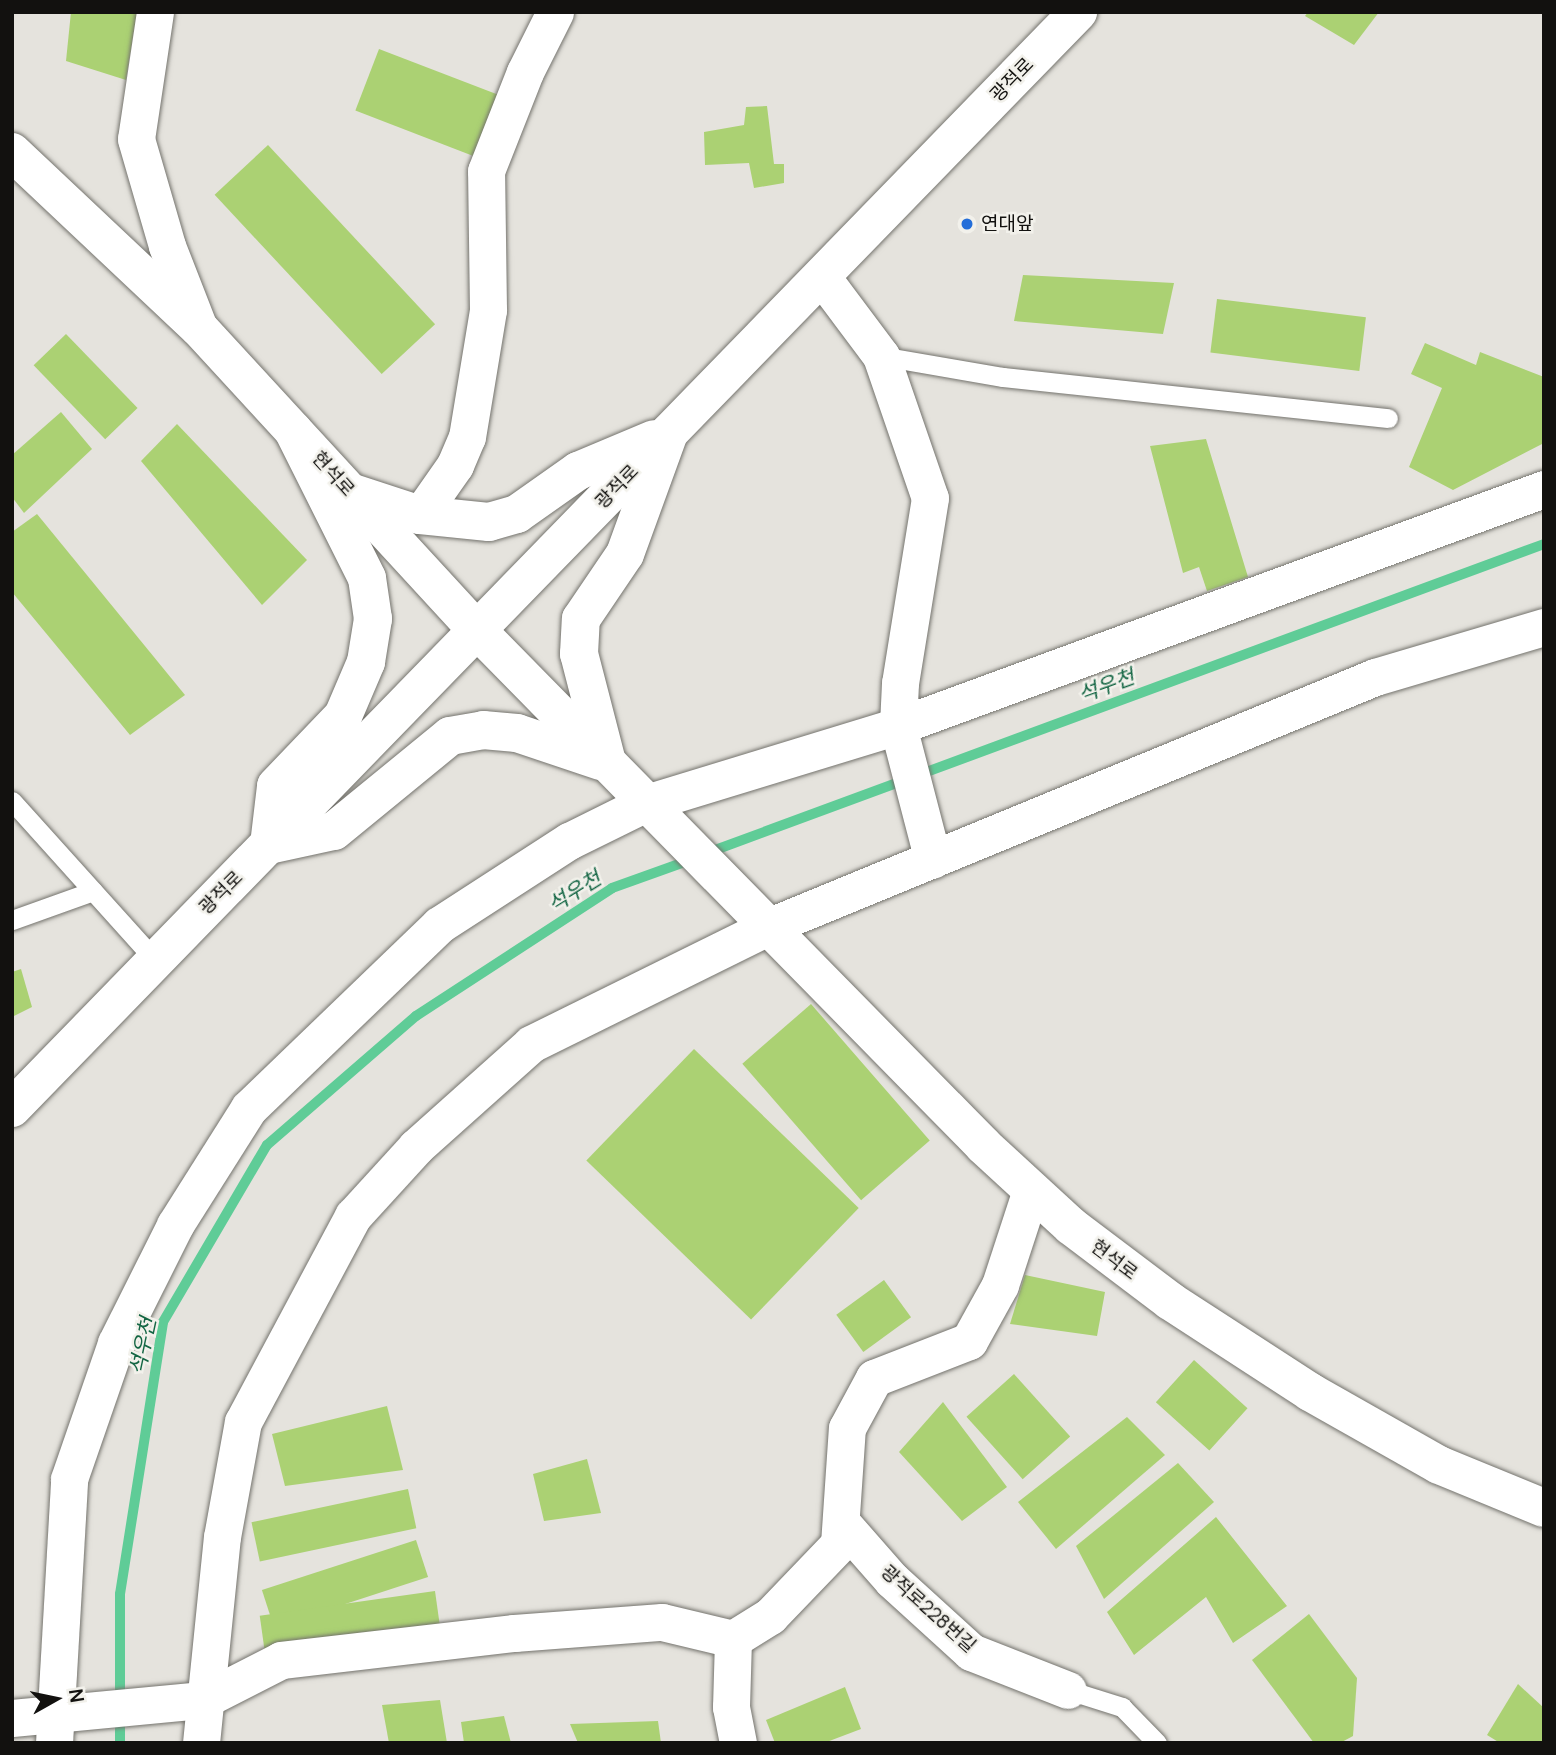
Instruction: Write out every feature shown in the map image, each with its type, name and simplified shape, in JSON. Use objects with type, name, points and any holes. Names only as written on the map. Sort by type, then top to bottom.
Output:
[{"type":"street","points":[[155,12],[136,139],[167,246],[198,328]]},
{"type":"street","points":[[420,515],[455,465],[467,437],[488,310],[486,171],[525,72],[555,12]]},
{"type":"street","name":"광적로","points":[[12,1108],[1078,12]]},
{"type":"street","name":"현석로","points":[[12,152],[198,328],[477,630],[1031,1190],[1123,1269],[1310,1392],[1439,1465],[1544,1508]]},
{"type":"street","points":[[822,277],[881,356],[930,498],[900,683],[898,726],[933,860]]},
{"type":"street","points":[[293,430],[367,578],[373,619],[366,662],[343,716],[276,786],[269,845],[334,831],[450,736],[483,730],[517,733],[608,764]]},
{"type":"street","points":[[350,492],[420,515],[488,522],[517,514],[578,471],[669,433]]},
{"type":"street","points":[[608,764],[579,654],[581,619],[625,554],[669,433]]},
{"type":"street","points":[[63,1721],[69,1479],[116,1343],[175,1226],[249,1108],[439,925],[569,841],[646,803],[898,726],[1544,489]]},
{"type":"street","points":[[201,1743],[194,1702],[243,1422],[353,1216],[416,1147],[531,1044],[764,919],[933,860],[1375,677],[1544,627]]},
{"type":"street","points":[[12,1718],[63,1721],[194,1702],[281,1660],[486,1636],[662,1622],[733,1639],[770,1616],[839,1544],[847,1427],[874,1378],[970,1341],[1000,1286],[1031,1190]]},
{"type":"street","name":"광적로228번길","points":[[841,1522],[892,1580],[971,1652],[1068,1690]]},
{"type":"street","points":[[733,1639],[730,1707],[738,1743]]},
{"type":"lane","points":[[881,356],[1003,377],[1388,418]]},
{"type":"lane","points":[[12,801],[155,960]]},
{"type":"lane","points":[[12,920],[93,891]]},
{"type":"lane","points":[[1068,1690],[1122,1707],[1157,1743]]},
{"type":"building","points":[[71,12],[137,12],[126,80],[66,61]]},
{"type":"building","points":[[1308,12],[1379,12],[1354,45],[1305,16]]},
{"type":"building","points":[[379,49],[498,95],[474,156],[355,111]]},
{"type":"building","points":[[767,106],[774,164],[784,164],[784,183],[754,188],[749,163],[705,165],[704,132],[744,125],[746,107]]},
{"type":"building","points":[[268,145],[435,324],[382,374],[215,195]]},
{"type":"building","points":[[1023,275],[1174,283],[1163,334],[1014,321]]},
{"type":"building","points":[[1217,299],[1366,317],[1359,371],[1210,353]]},
{"type":"building","points":[[66,334],[138,408],[105,439],[34,365]]},
{"type":"building","points":[[1425,343],[1476,365],[1480,352],[1544,377],[1544,443],[1453,490],[1409,467],[1442,388],[1411,374]]},
{"type":"building","points":[[61,412],[92,449],[24,513],[12,497],[12,455]]},
{"type":"building","points":[[177,424],[307,560],[262,605],[141,461]]},
{"type":"building","points":[[1206,439],[1248,577],[1207,591],[1199,567],[1183,573],[1150,446]]},
{"type":"building","points":[[37,514],[185,695],[130,735],[12,592],[12,532]]},
{"type":"building","points":[[21,969],[32,1007],[12,1017],[12,972]]},
{"type":"building","points":[[811,1004],[930,1141],[861,1200],[742,1064]]},
{"type":"building","points":[[694,1049],[859,1208],[751,1320],[586,1160]]},
{"type":"building","points":[[1025,1275],[1105,1292],[1097,1336],[1010,1324]]},
{"type":"building","points":[[884,1280],[911,1317],[863,1352],[836,1315]]},
{"type":"building","points":[[1194,1360],[1248,1408],[1209,1451],[1156,1402]]},
{"type":"building","points":[[1014,1374],[1070,1436],[1023,1479],[966,1417]]},
{"type":"building","points":[[943,1402],[1007,1487],[962,1521],[899,1452]]},
{"type":"building","points":[[387,1406],[403,1470],[285,1486],[272,1434]]},
{"type":"building","points":[[1127,1417],[1165,1455],[1056,1549],[1018,1502]]},
{"type":"building","points":[[587,1459],[601,1513],[544,1521],[533,1474]]},
{"type":"building","points":[[1178,1463],[1214,1502],[1104,1599],[1076,1546]]},
{"type":"building","points":[[408,1489],[416,1528],[260,1561],[251,1522]]},
{"type":"building","points":[[1216,1517],[1287,1606],[1233,1643],[1206,1597],[1134,1655],[1107,1612]]},
{"type":"building","points":[[416,1540],[428,1577],[274,1627],[262,1590]]},
{"type":"building","points":[[435,1591],[440,1627],[265,1651],[260,1616]]},
{"type":"building","points":[[1309,1614],[1357,1678],[1353,1736],[1340,1743],[1314,1743],[1252,1660]]},
{"type":"building","points":[[1518,1684],[1544,1708],[1544,1743],[1500,1743],[1487,1735]]},
{"type":"building","points":[[845,1687],[861,1729],[824,1743],[775,1743],[766,1720]]},
{"type":"building","points":[[440,1700],[447,1743],[389,1743],[382,1705]]},
{"type":"building","points":[[504,1716],[511,1743],[464,1743],[461,1722]]},
{"type":"building","points":[[658,1721],[661,1743],[578,1743],[570,1724]]},
{"type":"waterway","name":"석우천","points":[[707,853],[1544,544]]},
{"type":"waterway","name":"석우천","points":[[120,1701],[120,1594],[163,1322],[267,1145],[416,1016],[612,888],[690,860]]},
{"type":"waterway","name":"석우천","points":[[120,1716],[120,1743]]},
{"type":"place","name":"연대앞","points":[[967,224]]}]
